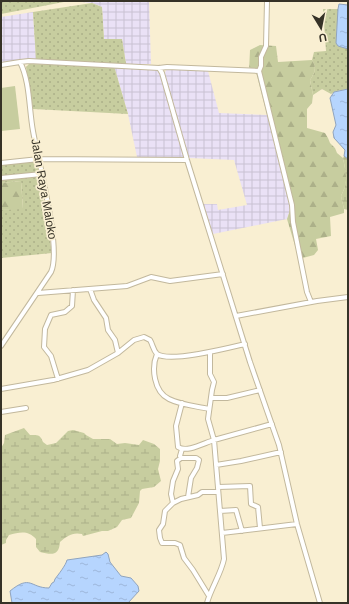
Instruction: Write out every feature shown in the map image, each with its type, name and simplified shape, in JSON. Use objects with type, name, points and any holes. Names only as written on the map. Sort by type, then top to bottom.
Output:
[{"type":"street","points":[[267,1],[266,46],[261,57],[261,66],[259,71],[292,205],[293,222],[307,292],[311,302]]},
{"type":"street","points":[[1,65],[29,61],[159,68],[167,67],[259,71]]},
{"type":"street","name":"Jalan Raya Maloko","points":[[1,346],[38,293],[51,272],[53,263],[52,230],[33,130],[24,72],[20,62]]},
{"type":"street","points":[[159,68],[162,73],[187,160],[236,316],[281,452],[297,524],[320,603]]},
{"type":"street","points":[[1,163],[39,159],[187,160]]},
{"type":"street","points":[[1,178],[42,174]]},
{"type":"street","points":[[38,293],[127,286],[151,278],[170,281],[223,274]]},
{"type":"street","points":[[90,289],[94,300],[106,318],[108,330],[114,340],[118,353]]},
{"type":"street","points":[[58,378],[50,356],[44,348],[45,329],[51,315],[65,312],[72,306],[73,290]]},
{"type":"street","points":[[236,316],[311,302],[348,297]]},
{"type":"street","points":[[1,389],[58,378],[88,370],[118,353],[134,340],[144,337],[150,340],[157,354],[170,358],[210,352],[245,344]]},
{"type":"street","points":[[207,603],[224,562],[214,440],[208,422],[214,382],[210,373],[210,352]]},
{"type":"street","points":[[157,354],[154,365],[155,379],[165,397],[170,400],[209,409]]},
{"type":"street","points":[[211,398],[227,398],[260,390]]},
{"type":"street","points":[[182,403],[176,426],[178,447],[182,449],[196,447],[214,440],[272,424]]},
{"type":"street","points":[[1,412],[26,408]]},
{"type":"street","points":[[172,503],[172,483],[178,470],[177,461],[181,458],[182,449]]},
{"type":"street","points":[[216,465],[281,452]]},
{"type":"street","points":[[181,458],[197,458],[199,460],[198,466],[191,478],[188,497]]},
{"type":"street","points":[[209,596],[184,558],[180,545],[175,543],[163,543],[160,541],[159,529],[163,524],[165,511],[172,503],[198,495],[202,492],[250,486],[251,504],[258,507],[260,528]]},
{"type":"street","points":[[220,511],[236,510],[242,531]]},
{"type":"street","points":[[222,533],[297,524]]},
{"type":"shaded area","points":[[69,1],[149,1],[151,64],[126,64],[122,39],[104,39],[102,7],[92,3]]},
{"type":"shaded area","points":[[33,12],[36,59],[1,64],[1,17]]},
{"type":"shaded area","points":[[114,66],[156,68],[159,70],[185,157],[137,157],[128,114]]},
{"type":"shaded area","points":[[167,68],[208,71],[219,113],[268,115],[291,207],[287,219],[213,234],[203,204],[217,204],[218,210],[247,205],[234,160],[189,158],[164,75]]},
{"type":"green space","points":[[1,1],[69,1],[1,14]]},
{"type":"green space","points":[[92,3],[102,7],[104,39],[122,39],[126,64],[36,59],[33,12]]},
{"type":"green space","points":[[323,9],[338,9],[338,46],[348,49],[348,89],[336,91],[331,94],[322,89],[313,95],[310,80],[315,70],[312,60],[314,52],[326,51]]},
{"type":"green space","points":[[260,45],[276,46],[278,62],[312,60],[315,68],[310,80],[313,95],[312,103],[307,109],[307,128],[325,133],[337,153],[343,158],[346,182],[341,196],[344,213],[330,217],[331,236],[316,239],[318,250],[314,255],[299,259],[287,219],[291,207],[256,72],[249,71],[250,50]]},
{"type":"green space","points":[[29,64],[114,66],[128,114],[33,109],[26,67]]},
{"type":"green space","points":[[15,86],[20,129],[1,131],[1,88]]},
{"type":"green space","points":[[344,156],[348,159],[348,210],[344,209],[341,196],[346,182]]},
{"type":"green space","points":[[37,161],[52,253],[1,258],[1,210],[23,208],[21,181],[1,183],[1,164]]},
{"type":"green space","points":[[21,181],[23,209],[1,210],[1,183]]},
{"type":"green space","points":[[24,428],[30,435],[39,436],[47,445],[56,443],[68,431],[73,430],[84,433],[93,439],[110,439],[117,444],[125,443],[139,445],[143,440],[154,444],[160,449],[158,469],[161,481],[154,487],[142,489],[140,491],[139,503],[131,518],[122,520],[117,527],[108,531],[83,536],[82,534],[70,535],[60,542],[58,550],[54,553],[48,554],[40,552],[36,547],[36,539],[27,533],[9,535],[6,543],[1,545],[1,448],[4,443],[5,435]]},
{"type":"water","points":[[339,4],[348,5],[348,49],[338,46],[336,43]]},
{"type":"water","points":[[348,89],[348,159],[344,156],[345,150],[334,138],[333,132],[336,125],[330,98],[334,92]]},
{"type":"water","points":[[106,552],[110,562],[121,576],[131,578],[138,586],[139,591],[128,603],[12,603],[10,591],[22,583],[30,583],[49,588],[64,567],[67,560],[102,555]]}]
